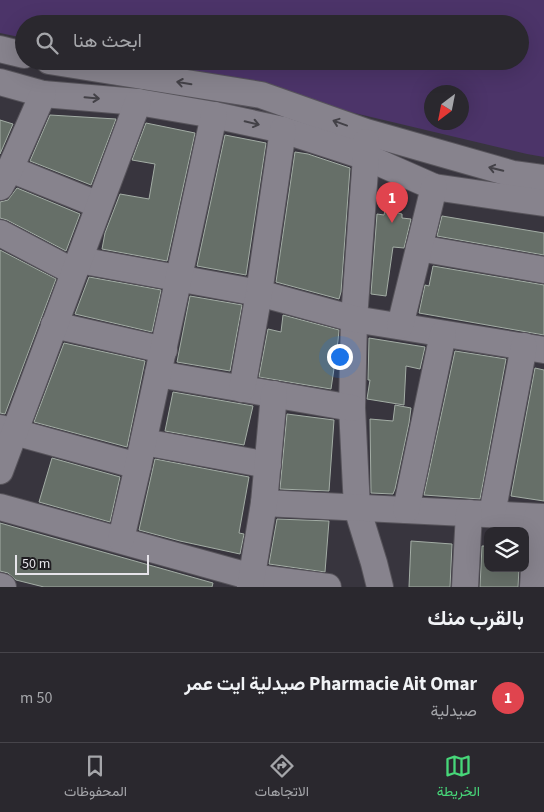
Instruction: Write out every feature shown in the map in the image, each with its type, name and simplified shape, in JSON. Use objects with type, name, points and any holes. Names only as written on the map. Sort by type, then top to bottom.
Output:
[{"type":"street","points":[[0,49],[15,53]]},
{"type":"street","points":[[105,70],[261,95],[366,145],[434,187],[544,203]]},
{"type":"street","points":[[0,82],[43,94],[138,102],[214,115],[283,130],[478,165],[513,174],[544,178]]},
{"type":"street","points":[[43,94],[5,178],[99,205]]},
{"type":"street","points":[[0,471],[7,430],[54,325],[138,102]]},
{"type":"street","points":[[121,540],[214,115]]},
{"type":"street","points":[[242,389],[259,293],[283,130]]},
{"type":"street","points":[[366,145],[354,319],[352,408],[357,508],[380,587]]},
{"type":"street","points":[[400,326],[434,187]]},
{"type":"street","points":[[0,233],[76,266],[179,278],[259,293],[354,319],[534,348],[480,514],[465,587]]},
{"type":"street","points":[[419,248],[544,270]]},
{"type":"street","points":[[54,325],[242,389],[352,408]]},
{"type":"street","points":[[406,510],[444,334]]},
{"type":"street","points":[[251,582],[264,503],[274,394]]},
{"type":"street","points":[[7,430],[141,454],[268,465]]},
{"type":"street","points":[[264,503],[540,517],[537,572]]},
{"type":"street","points":[[0,507],[121,540],[251,582],[328,587]]},
{"type":"shaded area","points":[[0,0],[544,0],[544,157],[426,130],[469,130],[469,85],[424,85],[424,130],[168,70],[529,70],[529,15],[15,15],[15,36],[0,33]]},
{"type":"building","points":[[50,115],[116,119],[91,185],[30,161]]},
{"type":"building","points":[[0,120],[13,124],[0,154]]},
{"type":"building","points":[[146,123],[195,133],[167,261],[102,249],[105,233],[120,194],[149,199],[155,164],[132,160]]},
{"type":"building","points":[[225,135],[266,143],[246,275],[197,266]]},
{"type":"building","points":[[295,152],[308,154],[350,168],[339,299],[276,282]]},
{"type":"building","points":[[17,188],[80,214],[66,251],[0,218],[0,202],[8,200]]},
{"type":"building","points":[[385,210],[402,214],[402,218],[411,219],[404,248],[393,247],[386,296],[371,294],[377,214],[384,215]]},
{"type":"building","points":[[442,216],[544,233],[544,255],[437,236]]},
{"type":"building","points":[[0,250],[56,279],[5,414],[0,413]]},
{"type":"building","points":[[433,266],[544,285],[544,335],[419,313],[425,285],[429,286]]},
{"type":"building","points":[[89,277],[161,290],[152,332],[75,314]]},
{"type":"building","points":[[190,296],[242,305],[230,371],[177,362]]},
{"type":"building","points":[[283,315],[339,330],[331,389],[259,377],[268,329],[281,332]]},
{"type":"building","points":[[369,338],[425,347],[420,369],[406,366],[404,405],[367,399],[370,380],[368,380]]},
{"type":"building","points":[[64,343],[145,361],[127,447],[34,422]]},
{"type":"building","points":[[455,351],[506,359],[480,499],[424,495]]},
{"type":"building","points":[[535,368],[544,370],[544,501],[511,496]]},
{"type":"building","points":[[173,392],[253,406],[244,445],[165,431]]},
{"type":"building","points":[[395,405],[411,408],[395,489],[393,494],[371,493],[370,419],[393,421]]},
{"type":"building","points":[[287,414],[334,420],[329,491],[280,489]]},
{"type":"building","points":[[52,458],[120,477],[110,522],[39,502]]},
{"type":"building","points":[[155,459],[249,477],[239,533],[244,534],[240,554],[139,530]]},
{"type":"building","points":[[277,519],[329,521],[325,572],[269,564]]},
{"type":"building","points":[[0,523],[213,583],[212,587],[44,587],[16,580],[8,573],[0,571]]},
{"type":"building","points":[[411,541],[452,544],[450,587],[409,587]]},
{"type":"building","points":[[482,546],[484,546],[484,572],[519,572],[518,587],[480,587]]},
{"type":"place","name":"Pharmacie Ait Omar صيدلية ايت عمر","points":[[392,223]]}]
